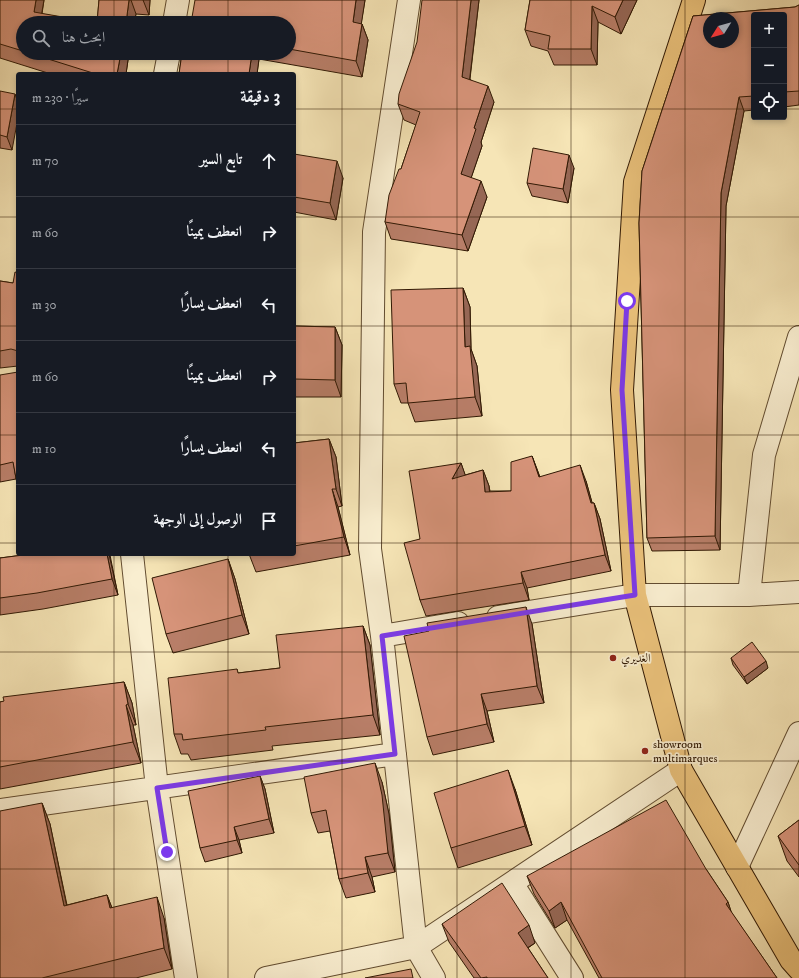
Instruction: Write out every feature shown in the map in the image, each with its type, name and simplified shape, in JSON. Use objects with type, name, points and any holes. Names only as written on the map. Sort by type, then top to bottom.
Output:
[{"type":"main road","points":[[691,9],[635,182],[622,390],[635,595],[681,770],[790,960],[799,969]]},
{"type":"street","points":[[175,16],[178,0]]},
{"type":"street","points":[[409,0],[374,232],[370,549],[382,636],[416,947],[434,978]]},
{"type":"street","points":[[691,9],[703,12]]},
{"type":"street","points":[[165,72],[168,60]]},
{"type":"street","points":[[749,595],[764,455],[799,337]]},
{"type":"street","points":[[132,556],[157,788],[186,978]]},
{"type":"street","points":[[382,636],[635,595],[749,595],[799,592]]},
{"type":"street","points":[[737,867],[799,733]]},
{"type":"street","points":[[0,810],[395,754]]},
{"type":"street","points":[[266,978],[416,947],[681,770]]},
{"type":"street","points":[[512,883],[572,978]]},
{"type":"building","points":[[0,0],[36,0],[34,12],[57,16],[16,16],[16,49],[0,44]]},
{"type":"building","points":[[99,0],[129,0],[127,16],[98,16]]},
{"type":"building","points":[[195,0],[356,0],[353,22],[362,24],[356,61],[296,50],[296,16],[192,16]]},
{"type":"building","points":[[422,0],[471,0],[462,77],[488,86],[461,174],[481,181],[462,235],[385,222],[389,195],[399,169],[401,169],[420,112],[398,104],[399,94],[417,42]]},
{"type":"building","points":[[530,0],[623,0],[615,17],[592,6],[591,49],[548,49],[550,36],[525,30]]},
{"type":"building","points":[[799,5],[799,91],[787,92],[787,12],[751,12],[751,96],[739,97],[721,193],[715,536],[647,538],[639,223],[642,171],[693,16],[703,15],[703,48],[739,48],[738,12],[795,7]]},
{"type":"building","points":[[51,60],[120,60],[117,72],[90,72]]},
{"type":"building","points":[[181,60],[251,60],[249,72],[179,72]]},
{"type":"building","points":[[0,91],[15,94],[7,137],[0,135]]},
{"type":"building","points":[[533,148],[569,155],[563,189],[527,183]]},
{"type":"building","points":[[296,154],[337,161],[330,203],[296,197]]},
{"type":"building","points":[[15,272],[16,350],[11,349],[0,351],[0,281],[13,283]]},
{"type":"building","points":[[463,288],[465,347],[470,346],[475,397],[408,403],[406,383],[394,384],[391,290]]},
{"type":"building","points":[[296,326],[335,327],[335,380],[296,379]]},
{"type":"building","points":[[16,372],[16,478],[13,462],[0,465],[0,375]]},
{"type":"building","points":[[329,439],[336,489],[332,489],[344,537],[296,546],[296,443]]},
{"type":"building","points":[[532,456],[539,477],[580,465],[591,503],[594,503],[605,555],[521,572],[523,583],[420,600],[404,543],[420,539],[409,471],[461,463],[452,479],[483,470],[485,492],[511,491],[511,462]]},
{"type":"building","points":[[16,556],[107,556],[112,579],[37,593],[0,598],[0,558]]},
{"type":"building","points":[[228,559],[242,615],[166,634],[152,578]]},
{"type":"building","points":[[526,607],[537,686],[481,694],[487,724],[427,737],[404,636],[429,631],[427,623]]},
{"type":"building","points":[[363,626],[373,715],[265,727],[266,730],[183,740],[182,734],[174,734],[168,678],[237,669],[238,673],[280,668],[276,635]]},
{"type":"building","points":[[752,642],[766,661],[744,677],[731,658]]},
{"type":"building","points":[[124,682],[128,704],[126,705],[133,742],[0,767],[0,702],[4,701],[3,697]]},
{"type":"building","points":[[375,763],[382,795],[388,853],[365,857],[368,873],[339,879],[326,810],[311,813],[304,777]]},
{"type":"building","points":[[508,770],[525,826],[451,848],[434,793]]},
{"type":"building","points":[[260,776],[269,819],[234,827],[237,840],[200,848],[188,791]]},
{"type":"building","points":[[666,800],[706,869],[728,902],[726,904],[777,978],[602,978],[561,902],[549,911],[527,876]]},
{"type":"building","points":[[42,803],[64,906],[107,895],[110,908],[157,897],[164,948],[42,978],[0,978],[0,811]]},
{"type":"building","points":[[799,820],[799,865],[778,836]]},
{"type":"building","points":[[502,883],[529,925],[518,933],[548,978],[481,978],[442,924]]},
{"type":"building","points":[[411,969],[413,978],[365,978]]},
{"type":"place","name":"الغديري","points":[[613,658]]},
{"type":"place","name":"showroom multimarques","points":[[645,751]]},
{"type":"route","points":[[167,852],[157,788],[395,754],[382,636],[635,595],[622,390],[627,301]]}]
